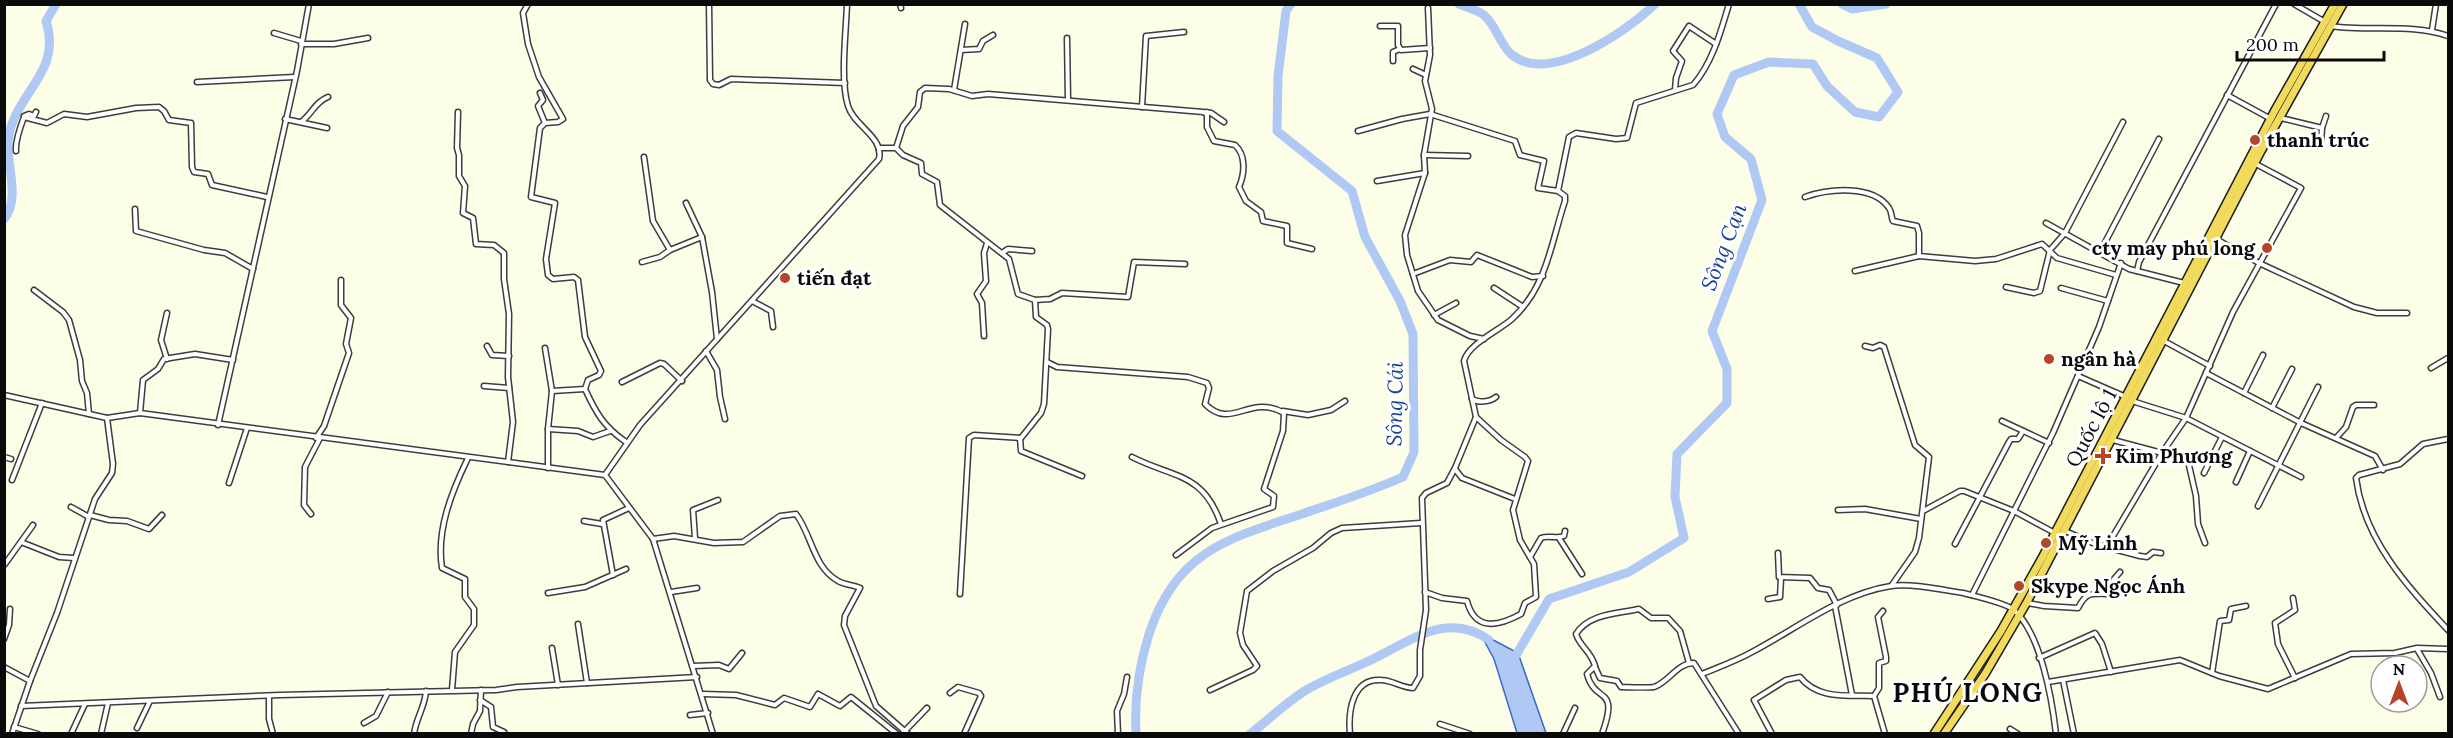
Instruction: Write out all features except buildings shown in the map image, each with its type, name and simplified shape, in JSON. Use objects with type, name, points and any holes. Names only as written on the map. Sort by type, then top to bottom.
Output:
[{"type":"highway","name":"Quốc lộ 1","points":[[2142,373],[2163,341],[2254,163],[2280,118],[2328,24],[2335,4]]},
{"type":"highway","name":"Quốc lộ 1","points":[[1934,734],[2001,631],[2129,399],[2184,283],[2271,119],[2328,24],[2343,4]]},
{"type":"highway","name":"Quốc lộ 1","points":[[1944,734],[1984,674],[2027,602],[2113,440],[2129,399]]},
{"type":"street","points":[[218,425],[309,4]]},
{"type":"street","points":[[528,4],[522,13],[530,50],[542,84],[562,117],[560,122],[545,123]]},
{"type":"street","points":[[709,4],[710,80],[713,84],[719,85],[731,79],[845,83]]},
{"type":"street","points":[[605,476],[626,442],[879,159],[881,152],[879,148],[852,116],[848,106],[845,83],[847,4]]},
{"type":"street","points":[[1558,192],[1572,134],[1616,140],[1627,138],[1636,103],[1693,85],[1699,79],[1716,44],[1729,4]]},
{"type":"street","points":[[2137,271],[2152,235],[2276,4]]},
{"type":"street","points":[[2294,4],[2328,24],[2354,30],[2432,30],[2448,36]]},
{"type":"street","points":[[2432,30],[2436,4]]},
{"type":"street","points":[[1428,8],[1430,48],[1425,75],[1432,106],[1424,155],[1425,173],[1405,235],[1407,255],[1418,291],[1441,323],[1470,336],[1484,339]]},
{"type":"street","points":[[954,90],[965,24]]},
{"type":"street","points":[[1380,26],[1398,26],[1400,49]]},
{"type":"street","points":[[1675,90],[1676,78],[1682,61],[1680,56],[1673,51],[1689,26],[1716,44]]},
{"type":"street","points":[[1142,107],[1146,36],[1184,32]]},
{"type":"street","points":[[274,33],[301,42],[334,44],[368,38]]},
{"type":"street","points":[[961,50],[980,49],[983,41],[993,35]]},
{"type":"street","points":[[1067,38],[1068,100]]},
{"type":"street","points":[[1393,61],[1393,52],[1400,49],[1430,48]]},
{"type":"street","points":[[1413,69],[1425,75]]},
{"type":"street","points":[[197,82],[237,82],[295,77]]},
{"type":"street","points":[[896,148],[903,126],[918,107],[923,89],[954,90],[972,96],[988,94],[1205,112],[1211,113],[1224,122]]},
{"type":"street","points":[[540,93],[543,100],[538,106],[545,123]]},
{"type":"street","points":[[2227,95],[2271,119]]},
{"type":"street","points":[[300,122],[309,115],[317,103],[328,97]]},
{"type":"street","points":[[24,117],[47,123],[64,114],[87,117],[132,108],[159,107],[169,120],[191,123],[194,172],[208,174],[212,185],[267,197]]},
{"type":"street","points":[[16,151],[16,142],[24,117],[26,114],[34,116],[36,112]]},
{"type":"street","points":[[458,112],[459,176],[465,186],[463,213],[473,218],[476,244],[494,245],[504,253],[504,279],[509,314],[509,388],[513,422],[508,462]]},
{"type":"street","points":[[1205,112],[1208,116],[1207,127],[1214,141],[1234,145],[1241,153],[1242,179],[1239,186],[1246,201],[1262,212],[1263,221],[1287,226],[1287,243],[1312,249]]},
{"type":"street","points":[[1358,131],[1417,115],[1430,114],[1515,141],[1520,154],[1544,161],[1538,184],[1540,189],[1558,192],[1565,196],[1543,276],[1523,307],[1468,352],[1464,361],[1476,417],[1500,441],[1527,458],[1527,465],[1515,499],[1514,513],[1521,540],[1535,570],[1536,597],[1525,603],[1521,614],[1494,625],[1484,624],[1471,613],[1467,602],[1442,598],[1425,592]]},
{"type":"street","points":[[2321,143],[2326,116]]},
{"type":"street","points":[[2280,118],[2322,128]]},
{"type":"street","points":[[285,119],[327,128]]},
{"type":"street","points":[[2006,286],[2038,293],[2050,250],[2065,233],[2123,122]]},
{"type":"street","points":[[545,123],[540,130],[530,195],[532,198],[553,201],[555,205],[546,259],[547,271],[551,278],[574,277],[579,283],[582,326],[588,346],[601,371],[599,375],[588,380],[585,389],[595,411],[610,431],[626,442]]},
{"type":"street","points":[[2100,252],[2159,139]]},
{"type":"street","points":[[879,148],[896,148],[903,155],[921,163],[922,174],[937,182],[940,205],[1009,259],[1018,294],[1035,300],[1050,299],[1062,293],[1128,297],[1134,262],[1185,264]]},
{"type":"street","points":[[1424,155],[1468,156]]},
{"type":"street","points":[[644,157],[653,221],[670,250]]},
{"type":"street","points":[[2106,548],[2186,418],[2233,312],[2301,188],[2254,163]]},
{"type":"street","points":[[1377,181],[1425,173]]},
{"type":"street","points":[[1805,197],[1839,189],[1874,196],[1889,208],[1893,221],[1917,226],[1919,256]]},
{"type":"street","points":[[555,205],[561,203]]},
{"type":"street","points":[[686,203],[702,237],[712,292],[717,340]]},
{"type":"street","points":[[135,209],[136,231],[204,250],[228,254],[253,269]]},
{"type":"street","points":[[2046,223],[2137,271],[2184,283]]},
{"type":"street","points":[[642,262],[660,257],[670,250],[702,237]]},
{"type":"street","points":[[2216,239],[2259,263],[2362,311],[2378,314],[2407,313]]},
{"type":"street","points":[[984,336],[982,303],[977,294],[986,281],[984,253],[987,243]]},
{"type":"street","points":[[1855,271],[1919,256],[1967,262],[1996,259],[2040,244],[2045,245],[2057,258],[2116,275]]},
{"type":"street","points":[[1002,253],[1008,249],[1032,250]]},
{"type":"street","points":[[1413,274],[1449,260],[1471,262],[1477,255],[1532,277],[1543,276]]},
{"type":"street","points":[[1972,595],[2049,443],[2121,264]]},
{"type":"street","points":[[311,514],[304,505],[304,470],[324,426],[349,353],[346,344],[351,318],[341,305],[340,280]]},
{"type":"street","points":[[1494,288],[1523,307]]},
{"type":"street","points":[[2061,288],[2108,301]]},
{"type":"street","points":[[34,290],[63,312],[69,320],[80,360],[89,414]]},
{"type":"street","points":[[1035,300],[1036,318],[1047,325],[1048,329],[1043,410],[1020,438],[1021,451],[1082,476]]},
{"type":"street","points":[[752,301],[771,312],[773,327]]},
{"type":"street","points":[[1434,315],[1456,303]]},
{"type":"street","points":[[166,359],[160,340],[167,313]]},
{"type":"street","points":[[2163,341],[2210,366]]},
{"type":"street","points":[[1865,346],[1873,348],[1882,345],[1915,445],[1929,458],[1915,552],[1892,586]]},
{"type":"street","points":[[487,346],[492,355],[509,356]]},
{"type":"street","points":[[545,348],[552,391],[548,429],[548,468]]},
{"type":"street","points":[[706,351],[717,370],[725,419]]},
{"type":"street","points":[[140,413],[143,380],[166,359],[195,354],[233,360]]},
{"type":"street","points":[[2244,393],[2263,355]]},
{"type":"street","points":[[2431,368],[2448,358]]},
{"type":"street","points":[[1046,362],[1057,367],[1162,374],[1198,380],[1208,386],[1204,400],[1206,406],[1219,414],[1235,414],[1262,405],[1308,416],[1331,410],[1345,401]]},
{"type":"street","points":[[622,382],[660,363],[682,381]]},
{"type":"street","points":[[2272,408],[2292,369]]},
{"type":"street","points":[[2206,373],[2301,423],[2375,456],[2379,459],[2383,470]]},
{"type":"street","points":[[2078,375],[2129,399],[2186,418],[2301,477]]},
{"type":"street","points":[[484,386],[509,388]]},
{"type":"street","points":[[2258,506],[2318,387]]},
{"type":"street","points":[[552,391],[585,389]]},
{"type":"street","points":[[4,395],[107,418],[140,413],[605,476],[653,539],[713,734]]},
{"type":"street","points":[[1472,398],[1476,401],[1496,397]]},
{"type":"street","points":[[12,480],[42,403]]},
{"type":"street","points":[[2336,438],[2346,427],[2353,407],[2374,405]]},
{"type":"street","points":[[1176,555],[1199,536],[1221,524],[1274,506],[1274,496],[1264,489],[1284,431],[1283,411]]},
{"type":"street","points":[[1350,734],[1351,713],[1356,692],[1363,686],[1379,680],[1409,688],[1414,687],[1420,676],[1420,650],[1426,610],[1421,501],[1423,495],[1447,483],[1476,417]]},
{"type":"street","points":[[12,734],[57,613],[95,499],[109,481],[113,468],[107,418]]},
{"type":"street","points":[[2002,421],[2049,443]]},
{"type":"street","points":[[229,483],[247,429]]},
{"type":"street","points":[[548,429],[578,431],[593,437],[610,431]]},
{"type":"street","points":[[1955,544],[2009,442],[2012,439],[2018,439],[2023,431]]},
{"type":"street","points":[[960,594],[969,437],[974,435],[1020,438]]},
{"type":"street","points":[[2204,473],[2222,437]]},
{"type":"street","points":[[2448,439],[2423,444],[2409,459],[2383,470],[2357,476],[2358,495],[2364,514],[2381,550],[2448,630]]},
{"type":"street","points":[[2113,440],[2183,457],[2188,461],[2196,496],[2198,524],[2205,543]]},
{"type":"street","points":[[2236,482],[2250,451]]},
{"type":"street","points":[[4,457],[11,459]]},
{"type":"street","points":[[1132,457],[1189,480],[1210,500],[1221,524]]},
{"type":"street","points":[[452,690],[455,652],[473,628],[474,611],[465,597],[465,579],[442,567],[443,535],[453,491],[468,458]]},
{"type":"street","points":[[1455,468],[1462,478],[1515,499]]},
{"type":"street","points":[[1922,511],[1960,491],[1971,492],[2055,533]]},
{"type":"street","points":[[695,538],[693,510],[718,500]]},
{"type":"street","points":[[71,507],[89,516],[127,521],[149,529],[162,514]]},
{"type":"street","points":[[613,575],[602,524],[605,517],[629,508]]},
{"type":"street","points":[[1838,510],[1865,509],[1921,519]]},
{"type":"street","points":[[653,539],[674,536],[714,543],[743,543],[780,516],[796,514],[814,552],[832,577],[860,588],[844,616],[844,625],[876,706],[905,733],[927,708]]},
{"type":"street","points":[[584,521],[602,524]]},
{"type":"street","points":[[1210,690],[1257,666],[1243,645],[1240,633],[1247,591],[1258,581],[1342,528],[1421,523]]},
{"type":"street","points":[[5,564],[33,525]]},
{"type":"street","points":[[1530,558],[1541,538],[1546,536],[1559,538],[1564,536],[1565,531]]},
{"type":"street","points":[[2065,531],[2106,548],[2147,557],[2153,552],[2161,553]]},
{"type":"street","points":[[1559,538],[1582,574]]},
{"type":"street","points":[[21,542],[58,558],[74,558]]},
{"type":"street","points":[[1768,599],[1780,597],[1781,578],[1778,575],[1778,553]]},
{"type":"street","points":[[548,593],[576,590],[626,569]]},
{"type":"street","points":[[2027,602],[2044,606],[2078,608],[2084,597],[2089,594],[2112,592],[2114,579],[2120,573]]},
{"type":"street","points":[[1781,578],[1810,578],[1818,588],[1829,590],[1836,605],[1852,695]]},
{"type":"street","points":[[1702,674],[1751,653],[1836,605],[1892,586],[1940,589],[1972,595],[2013,609],[2019,616],[2048,682],[2056,734]]},
{"type":"street","points":[[671,592],[697,588]]},
{"type":"street","points":[[2293,598],[2295,610],[2275,623],[2278,644],[2295,678]]},
{"type":"street","points":[[2212,673],[2220,621],[2229,620],[2231,609],[2246,606]]},
{"type":"street","points":[[4,639],[10,609]]},
{"type":"street","points":[[1639,609],[1651,618],[1668,618],[1673,621],[1680,631],[1689,663],[1650,688],[1621,687],[1619,682],[1600,678],[1591,653],[1578,639],[1578,631],[1583,624],[1592,620],[1639,609]]},
{"type":"street","points":[[1883,610],[1878,617],[1886,661],[1879,663],[1879,688],[1875,696],[1886,734]]},
{"type":"street","points":[[578,624],[587,683]]},
{"type":"street","points":[[2039,658],[2095,633],[2102,644],[2111,672]]},
{"type":"street","points":[[552,648],[558,685]]},
{"type":"street","points":[[2417,648],[2431,673],[2440,697]]},
{"type":"street","points":[[2048,682],[2180,660],[2261,689],[2272,688],[2351,654],[2395,653],[2417,648],[2448,649]]},
{"type":"street","points":[[693,666],[719,665],[729,669],[742,653]]},
{"type":"street","points":[[1689,663],[1697,666],[1739,734]]},
{"type":"street","points":[[1595,666],[1587,677],[1592,686],[1605,696],[1610,709],[1602,734]]},
{"type":"street","points":[[4,667],[30,681]]},
{"type":"street","points":[[21,706],[280,695],[481,690],[697,677]]},
{"type":"street","points":[[1118,734],[1117,711],[1124,694],[1127,677]]},
{"type":"street","points":[[1772,734],[1754,700],[1786,680],[1800,677],[1807,686],[1831,696],[1875,696]]},
{"type":"street","points":[[2063,680],[2074,734]]},
{"type":"street","points":[[950,693],[958,687],[979,693],[981,696],[964,734]]},
{"type":"street","points":[[471,734],[480,711],[481,690]]},
{"type":"street","points":[[414,734],[415,723],[425,705],[426,691]]},
{"type":"street","points":[[364,723],[376,716],[388,692]]},
{"type":"street","points":[[702,694],[736,695],[775,705],[784,698],[810,707],[818,694],[840,706],[851,697],[897,734]]},
{"type":"street","points":[[271,696],[268,716],[273,734]]},
{"type":"street","points":[[480,700],[491,707],[493,727],[504,732]]},
{"type":"street","points":[[136,728],[150,701]]},
{"type":"street","points":[[101,734],[108,703]]},
{"type":"street","points":[[71,734],[85,704]]},
{"type":"street","points":[[1563,734],[1575,708]]},
{"type":"street","points":[[690,715],[708,713]]},
{"type":"street","points":[[1440,724],[1470,734]]},
{"type":"street","points":[[14,726],[38,734]]},
{"type":"street","points":[[2010,729],[2018,734]]},
{"type":"water","points":[[1480,633],[1518,653],[1546,733],[1517,733],[1494,659]]},
{"type":"waterway","points":[[4,219],[12,202],[8,150],[12,124],[43,69],[48,55],[49,39],[46,21],[56,4]]},
{"type":"waterway","name":"Sông Cái","points":[[1136,734],[1138,683],[1149,634],[1160,607],[1173,585],[1189,567],[1206,553],[1248,532],[1403,477],[1414,452],[1413,334],[1400,301],[1365,237],[1352,191],[1277,131],[1278,76],[1286,11],[1291,4]]},
{"type":"waterway","name":"Sông Cái","points":[[1459,4],[1485,16],[1511,54],[1527,62],[1545,64],[1586,52],[1625,28],[1655,4]]},
{"type":"waterway","name":"Sông Cạn","points":[[1512,662],[1549,599],[1629,572],[1684,538],[1675,497],[1677,454],[1727,403],[1727,369],[1712,331],[1762,200],[1751,159],[1725,137],[1717,114],[1734,75],[1769,62],[1813,64],[1827,86],[1855,112],[1879,117],[1898,92],[1877,58],[1812,27],[1799,4]]},
{"type":"waterway","name":"Sông Cạn","points":[[1842,4],[1852,9],[1886,4]]},
{"type":"waterway","name":"Sông Cái","points":[[1250,734],[1308,689],[1419,636],[1446,628],[1460,628],[1489,640]]},
{"type":"place","name":"thanh trúc","points":[[2255,140]]},
{"type":"place","name":"cty may phú long","points":[[2267,248]]},
{"type":"place","name":"tiến đạt","points":[[785,278]]},
{"type":"place","name":"ngân hà","points":[[2049,359]]},
{"type":"place","name":"Kim Phương","points":[[2103,456]]},
{"type":"place","name":"Mỹ Linh","points":[[2046,543]]},
{"type":"place","name":"Skype Ngọc Ánh","points":[[2019,586]]},
{"type":"district","name":"PHÚ LONG","points":[[1968,693]]}]
